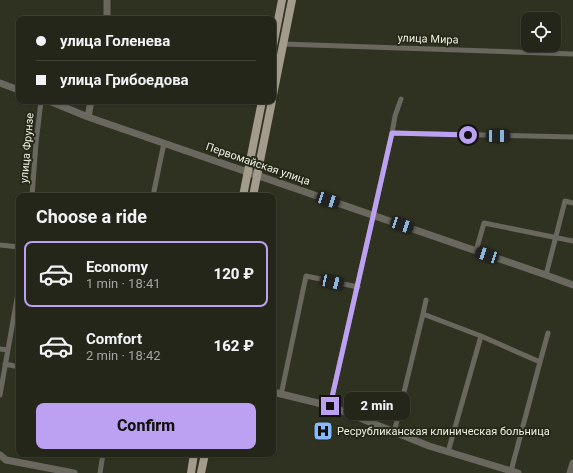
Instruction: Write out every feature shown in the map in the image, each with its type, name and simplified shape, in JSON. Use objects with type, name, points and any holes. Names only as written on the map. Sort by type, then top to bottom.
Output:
[{"type":"main road","points":[[276,31],[282,0]]},
{"type":"main road","points":[[276,80],[292,0]]},
{"type":"main road","points":[[244,193],[261,104]]},
{"type":"main road","points":[[254,193],[271,104]]},
{"type":"main road","points":[[191,473],[194,457]]},
{"type":"main road","points":[[201,473],[204,457]]},
{"type":"street","points":[[106,16],[107,0]]},
{"type":"street","name":"улица Мира","points":[[283,44],[573,54]]},
{"type":"street","points":[[0,83],[16,89]]},
{"type":"street","points":[[330,406],[358,287],[395,116],[401,99]]},
{"type":"street","name":"улица Фрунзе","points":[[32,193],[41,104]]},
{"type":"street","name":"Первомайская улица","points":[[56,104],[88,117],[546,275],[573,286]]},
{"type":"street","points":[[88,117],[90,104]]},
{"type":"street","points":[[392,133],[573,138]]},
{"type":"street","points":[[154,193],[164,143]]},
{"type":"street","points":[[546,275],[565,201],[573,203]]},
{"type":"street","points":[[476,251],[484,223],[573,241]]},
{"type":"street","points":[[0,245],[16,247]]},
{"type":"street","points":[[281,395],[306,276],[358,287]]},
{"type":"street","points":[[394,432],[426,300]]},
{"type":"street","points":[[0,395],[16,304]]},
{"type":"street","points":[[423,314],[480,336],[540,362]]},
{"type":"street","points":[[276,393],[330,406],[429,446],[514,472],[548,333]]},
{"type":"street","points":[[448,452],[480,336]]},
{"type":"street","points":[[0,349],[8,350]]},
{"type":"street","points":[[5,364],[16,366]]},
{"type":"street","points":[[0,455],[6,460],[74,473]]},
{"type":"street","points":[[100,473],[103,457]]},
{"type":"street","points":[[570,473],[573,463]]},
{"type":"place","name":"Ресрубликанская клиническая больница","points":[[323,431]]},
{"type":"route","points":[[330,406],[392,133],[468,135]]}]
